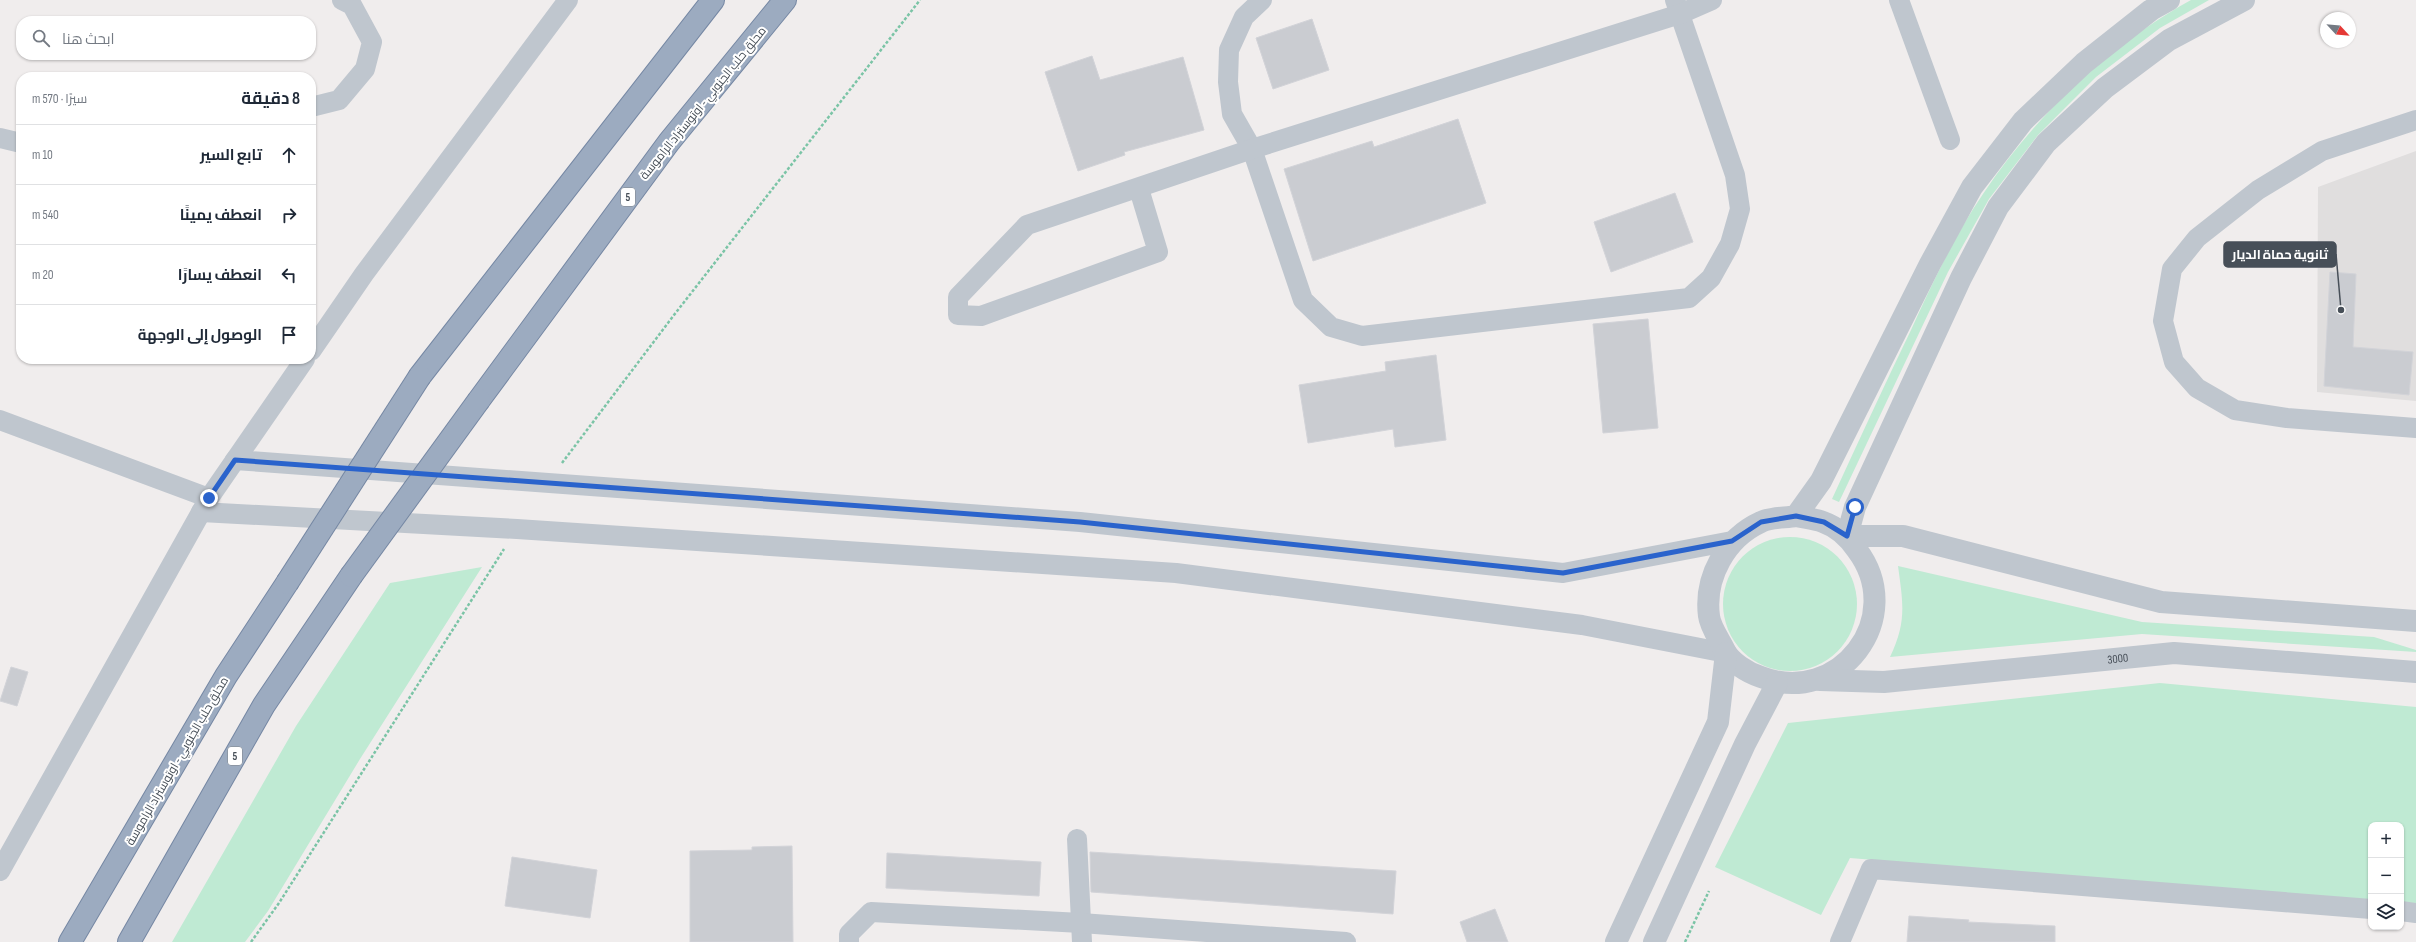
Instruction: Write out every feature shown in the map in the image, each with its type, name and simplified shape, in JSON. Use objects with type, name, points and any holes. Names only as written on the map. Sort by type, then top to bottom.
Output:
[{"type":"highway","name":"محلق حلب الجنوبي - اوتوستراد الراموسة","points":[[70,942],[222,683],[420,376],[713,0]]},
{"type":"highway","name":"محلق حلب الجنوبي - اوتوستراد الراموسة","points":[[129,942],[264,705],[351,576],[669,142],[785,0]]},
{"type":"street","points":[[316,106],[339,100],[365,69],[372,42],[352,5],[342,0]]},
{"type":"street","points":[[316,344],[378,255],[568,0]]},
{"type":"street","points":[[1262,0],[1244,17],[1229,50],[1228,82],[1232,114],[1252,149],[1303,300],[1331,327],[1362,336],[1689,298],[1711,278],[1730,244],[1740,208],[1735,175],[1678,7]]},
{"type":"street","points":[[1140,189],[1158,252],[981,316],[958,315],[958,297],[1027,225],[1140,189],[1252,149],[1678,7],[1712,0]]},
{"type":"street","points":[[1899,0],[1950,140]]},
{"type":"street","points":[[1796,516],[1821,481],[1930,264],[1972,187],[2022,122],[2084,63],[2151,10],[2169,0]]},
{"type":"street","points":[[1847,536],[1855,507],[1961,278],[1998,207],[2046,143],[2105,88],[2169,40],[2244,0]]},
{"type":"street","points":[[2416,120],[2322,151],[2258,190],[2203,233],[2172,269],[2163,321],[2174,362],[2197,388],[2235,410],[2287,418],[2416,428]]},
{"type":"street","points":[[0,138],[16,142]]},
{"type":"street","points":[[0,871],[205,505],[302,364]]},
{"type":"street","points":[[0,420],[205,505],[517,529],[1176,573],[1582,625],[1726,653]]},
{"type":"street","points":[[235,460],[1080,522],[1563,573],[1732,541],[1761,522],[1796,516],[1824,522],[1847,536],[1868,564],[1876,598],[1870,633],[1850,662],[1820,680]]},
{"type":"street","points":[[1847,536],[1903,536],[2162,602],[2416,621]]},
{"type":"street","points":[[1654,942],[1745,744],[1777,683],[1749,673],[1726,653],[1709,616],[1711,576],[1732,541]]},
{"type":"street","points":[[1616,942],[1718,722],[1726,653]]},
{"type":"street","name":"3000","points":[[1777,683],[1820,680],[1884,682],[2174,653],[2416,672]]},
{"type":"street","points":[[1077,839],[1081,933]]},
{"type":"street","points":[[1840,942],[1871,869],[2368,909]]},
{"type":"street","points":[[2404,911],[2416,913]]},
{"type":"street","points":[[849,942],[849,934],[871,912],[1081,933],[1346,942]]},
{"type":"path","points":[[1685,942],[1709,891]]},
{"type":"shaded area","points":[[2416,151],[2416,401],[2317,392],[2318,187]]},
{"type":"green space","points":[[2191,0],[2209,0],[2160,28],[2096,77],[2038,135],[1989,199],[1948,272],[1839,502],[1832,499],[1944,260],[1962,226],[1983,194],[2026,137],[2050,110],[2076,85],[2131,39],[2160,18]]},
{"type":"green space","points":[[1790,537],[1809,540],[1821,545],[1837,557],[1849,573],[1854,585],[1857,604],[1854,623],[1849,635],[1837,651],[1821,663],[1809,668],[1790,671],[1771,668],[1759,663],[1743,651],[1731,635],[1726,623],[1723,604],[1726,585],[1731,573],[1743,557],[1759,545],[1771,540]]},
{"type":"green space","points":[[1898,566],[2142,622],[2374,637],[2416,650],[2416,652],[2142,634],[1890,657],[1899,633],[1902,612]]},
{"type":"green space","points":[[482,567],[360,759],[268,911],[245,942],[172,942],[296,726],[390,583]]},
{"type":"green space","points":[[2160,683],[2416,707],[2416,905],[2404,904],[2404,822],[2368,822],[2368,901],[1850,858],[1821,915],[1715,867],[1788,723]]},
{"type":"building","points":[[1312,19],[1329,70],[1273,89],[1256,38]]},
{"type":"building","points":[[1092,56],[1100,80],[1183,57],[1204,130],[1124,152],[1125,155],[1078,171],[1045,72]]},
{"type":"building","points":[[1458,119],[1486,203],[1313,261],[1284,169],[1372,141],[1374,147]]},
{"type":"building","points":[[1675,193],[1693,242],[1611,272],[1594,222]]},
{"type":"building","points":[[2330,272],[2356,274],[2353,347],[2413,352],[2409,395],[2324,386]]},
{"type":"building","points":[[1648,319],[1658,428],[1603,433],[1593,324]]},
{"type":"building","points":[[1436,355],[1446,440],[1395,447],[1393,429],[1308,443],[1299,385],[1386,371],[1385,362]]},
{"type":"building","points":[[11,667],[28,672],[17,706],[0,701]]},
{"type":"building","points":[[792,846],[793,942],[690,942],[690,851],[752,850],[752,847]]},
{"type":"building","points":[[1090,852],[1396,871],[1393,914],[1091,892]]},
{"type":"building","points":[[887,853],[1041,862],[1039,896],[886,888]]},
{"type":"building","points":[[512,857],[597,870],[590,918],[505,906]]},
{"type":"building","points":[[1495,909],[1508,942],[1467,942],[1460,922]]},
{"type":"building","points":[[1909,916],[1969,920],[1968,922],[2055,926],[2055,942],[1907,942]]},
{"type":"place","name":"ثانوية حماة الديار","points":[[2341,310]]},
{"type":"route","points":[[209,498],[235,460],[1080,522],[1563,573],[1732,541],[1761,522],[1796,516],[1824,522],[1847,536],[1855,507]]}]
